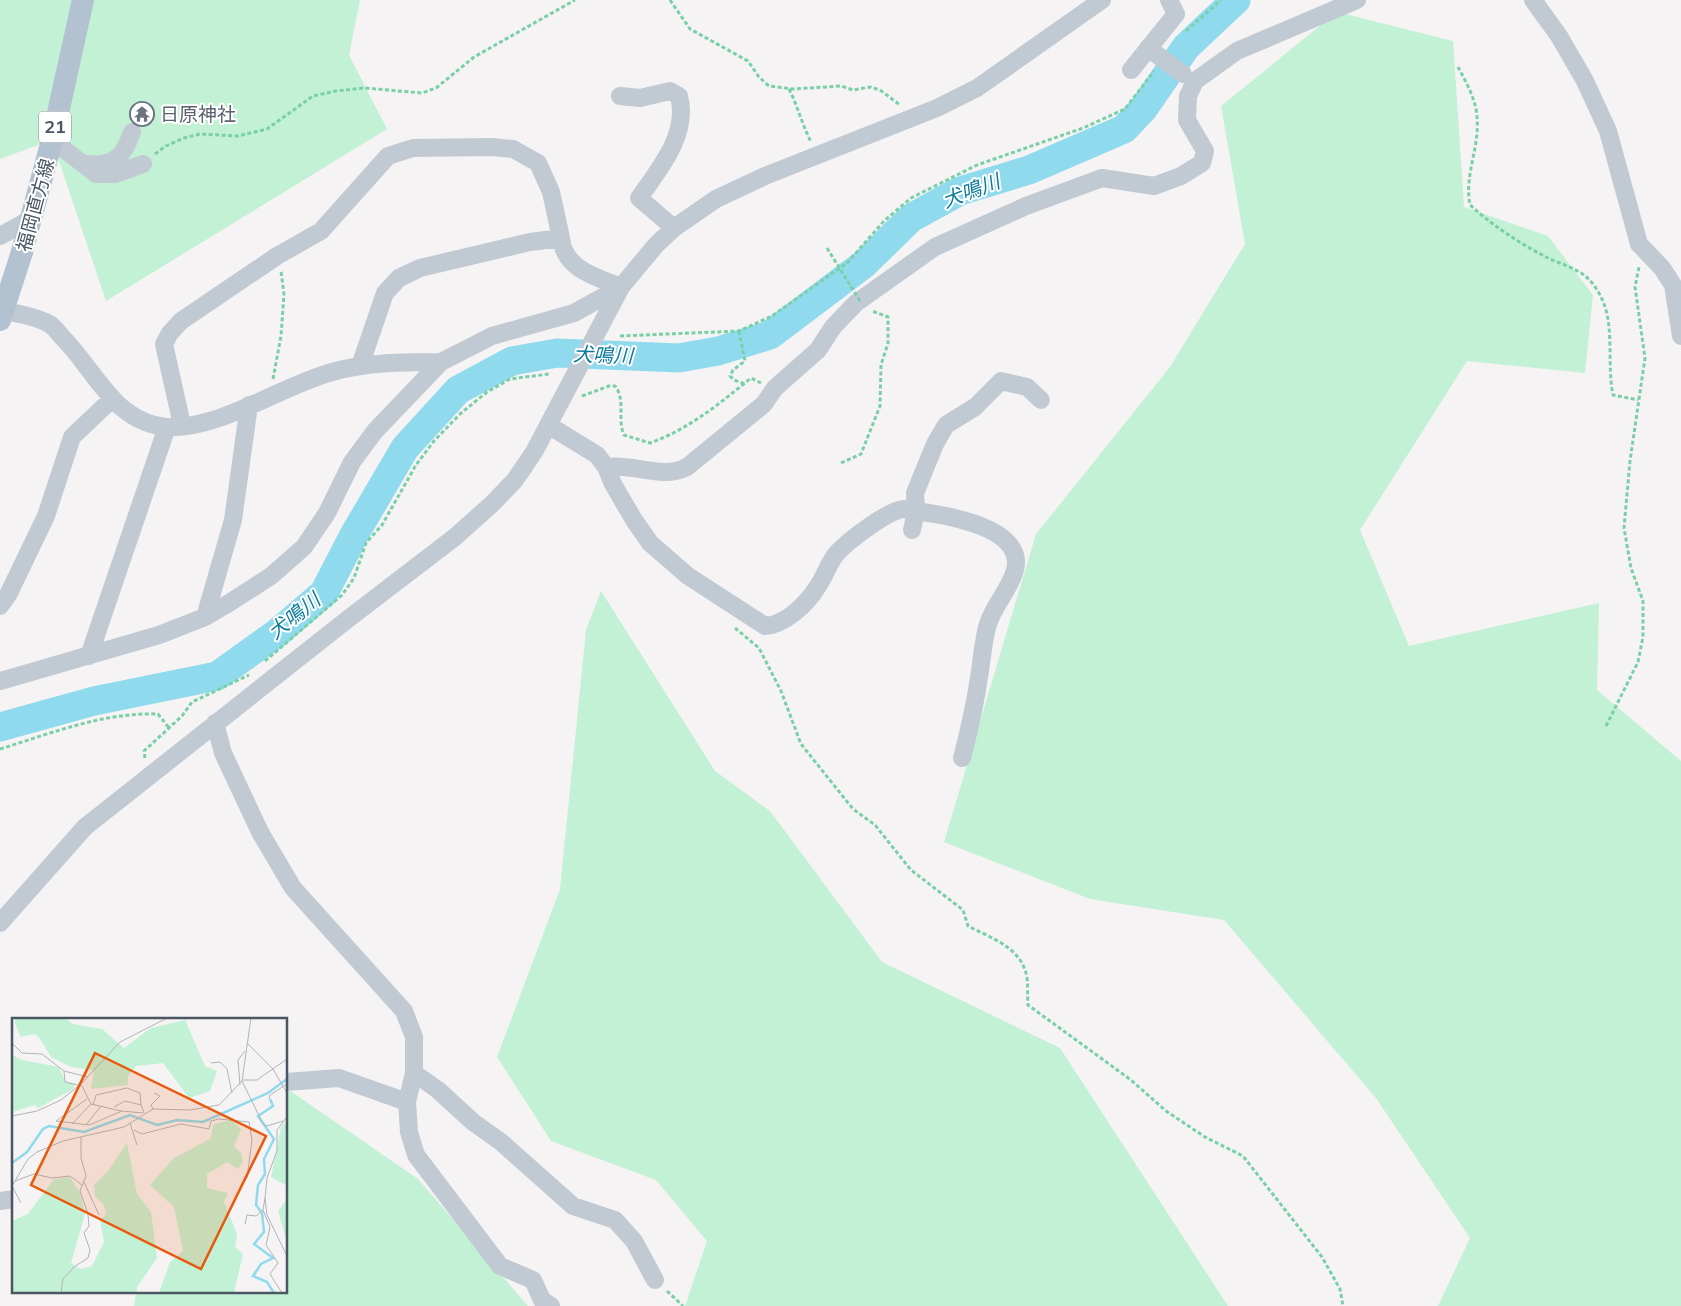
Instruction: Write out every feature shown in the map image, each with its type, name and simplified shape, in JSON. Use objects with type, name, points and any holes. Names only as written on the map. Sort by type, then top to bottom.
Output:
[{"type":"main road","name":"福岡直方線","points":[[0,320],[22,252],[52,140],[83,0]]},
{"type":"street","points":[[0,923],[85,827],[215,723],[456,537],[515,480],[534,452],[621,287],[635,268],[674,228],[716,199],[765,176],[908,120],[977,88],[1102,0]]},
{"type":"street","points":[[1131,70],[1176,14],[1169,0]]},
{"type":"street","points":[[606,467],[621,465],[660,473],[676,472],[746,420],[764,404],[775,388],[818,350],[834,327],[860,301],[935,247],[1026,206],[1068,192],[1094,179],[1102,178],[1154,186],[1181,176],[1202,163],[1205,151],[1187,120],[1188,103],[1195,81],[1237,51],[1357,0]]},
{"type":"street","points":[[1533,0],[1559,36],[1585,81],[1608,131],[1639,244],[1662,268],[1672,285],[1681,336]]},
{"type":"street","points":[[1148,48],[1183,74]]},
{"type":"street","points":[[1183,74],[1228,48],[1237,51]]},
{"type":"street","points":[[1183,74],[1183,95],[1188,103]]},
{"type":"street","points":[[620,96],[640,98],[670,91],[678,96],[682,108],[680,130],[661,167],[639,198],[674,228]]},
{"type":"street","points":[[79,164],[100,165],[114,160],[126,150],[132,132]]},
{"type":"street","points":[[52,140],[79,164],[96,174],[115,174],[143,164]]},
{"type":"street","points":[[89,656],[174,426],[164,344],[170,333],[181,321],[277,256],[321,232],[388,156],[413,148],[492,147],[513,150],[538,163],[551,192],[562,250],[574,264],[589,274],[621,287]]},
{"type":"street","points":[[0,236],[31,219]]},
{"type":"street","points":[[360,366],[386,294],[399,278],[430,266],[530,242],[561,238]]},
{"type":"street","points":[[0,681],[159,635],[205,617],[271,576],[304,547],[327,513],[352,462],[369,438],[419,383],[441,362],[492,336],[574,313],[621,287]]},
{"type":"street","points":[[0,311],[20,313],[51,326],[75,350],[111,400],[134,418],[174,426],[202,424],[331,372],[360,366],[441,362]]},
{"type":"street","points":[[912,530],[916,511],[915,493],[935,444],[946,425],[975,407],[1001,382],[1027,387],[1041,400]]},
{"type":"street","points":[[0,606],[8,595],[46,516],[72,438],[111,400]]},
{"type":"street","points":[[205,617],[233,520],[249,405]]},
{"type":"street","points":[[548,425],[597,455],[606,467],[629,513],[650,543],[688,576],[764,626],[776,625],[790,616],[817,588],[837,554],[862,532],[891,514],[903,509],[941,514],[978,524],[1012,545],[1016,555],[1015,570],[988,624],[974,712],[962,758]]},
{"type":"street","points":[[215,723],[223,753],[260,832],[293,888],[404,1012],[414,1037],[414,1073],[407,1102],[409,1132],[416,1155],[500,1266],[533,1280],[542,1300],[551,1306]]},
{"type":"street","points":[[414,1073],[438,1090],[473,1122],[501,1142],[573,1206],[615,1220],[634,1241],[655,1280]]},
{"type":"street","points":[[288,1082],[339,1078],[407,1102]]},
{"type":"path","points":[[143,164],[166,146],[184,138],[200,134],[238,136],[267,130],[313,96],[365,88],[422,93],[436,88],[474,57],[575,0]]},
{"type":"path","points":[[670,0],[690,29],[748,61],[759,78],[769,86],[789,88],[831,85],[854,90],[870,87],[880,90],[893,98],[902,107],[908,120]]},
{"type":"path","points":[[1184,32],[1221,0]]},
{"type":"path","points":[[620,336],[739,330],[772,316],[847,263],[884,221],[911,198],[977,165],[1083,128],[1125,109],[1158,66]]},
{"type":"path","points":[[1458,66],[1470,91],[1478,118],[1475,150],[1468,179],[1470,205],[1491,224],[1545,256],[1583,275],[1594,286],[1604,304],[1607,316],[1610,382],[1613,395],[1638,400]]},
{"type":"path","points":[[789,88],[801,114],[800,120],[818,156]]},
{"type":"path","points":[[826,248],[860,301],[870,310],[888,318],[888,343],[881,365],[880,406],[861,454],[841,463]]},
{"type":"path","points":[[276,394],[273,374],[281,336],[284,294],[280,262],[277,256]]},
{"type":"path","points":[[1606,726],[1638,662],[1643,637],[1643,601],[1630,568],[1624,528],[1644,358],[1635,287],[1640,264],[1649,256]]},
{"type":"path","points":[[739,330],[746,361],[733,370],[730,376],[744,384]]},
{"type":"path","points":[[264,662],[342,595],[354,578],[366,543],[382,525],[416,465],[434,441],[460,414],[487,392],[510,379],[549,374]]},
{"type":"path","points":[[566,390],[581,397],[608,386],[615,386],[621,394],[620,426],[624,435],[650,443],[696,421],[727,400],[751,378],[775,388]]},
{"type":"path","points":[[733,626],[759,648],[781,691],[801,744],[853,809],[875,825],[912,870],[963,910],[968,926],[1008,946],[1019,958],[1026,971],[1028,1005],[1131,1080],[1166,1111],[1205,1137],[1243,1156],[1322,1257],[1340,1290],[1343,1306]]},
{"type":"path","points":[[148,776],[144,751],[169,728],[192,702],[250,674]]},
{"type":"path","points":[[0,749],[65,728],[131,713],[158,714],[169,728]]},
{"type":"path","points":[[655,1280],[683,1306]]},
{"type":"green space","points":[[0,0],[360,0],[349,55],[387,129],[106,301],[52,140],[0,159]]},
{"type":"green space","points":[[1337,12],[1453,41],[1464,207],[1548,236],[1593,295],[1585,373],[1467,361],[1360,530],[1409,646],[1599,603],[1597,690],[1681,761],[1681,1306],[1438,1306],[1470,1238],[1376,1098],[1224,920],[1090,899],[944,842],[1036,534],[1170,367],[1245,244],[1221,106]]},
{"type":"green space","points":[[601,591],[715,771],[770,811],[882,962],[1060,1048],[1228,1306],[685,1306],[707,1241],[656,1180],[551,1141],[497,1057],[560,889],[586,630]]},
{"type":"green space","points":[[288,1089],[418,1179],[528,1306],[134,1306],[136,1294],[288,1294]]},
{"type":"waterway","name":"犬鳴川","points":[[0,727],[94,701],[217,676],[277,633],[324,593],[354,535],[405,448],[458,390],[512,361],[557,353],[679,358],[718,351],[770,335],[864,264],[911,218],[960,191],[1029,170],[1124,129],[1143,109],[1186,47],[1236,0]]},
{"type":"place","name":"日原神社","points":[[142,114]]}]
